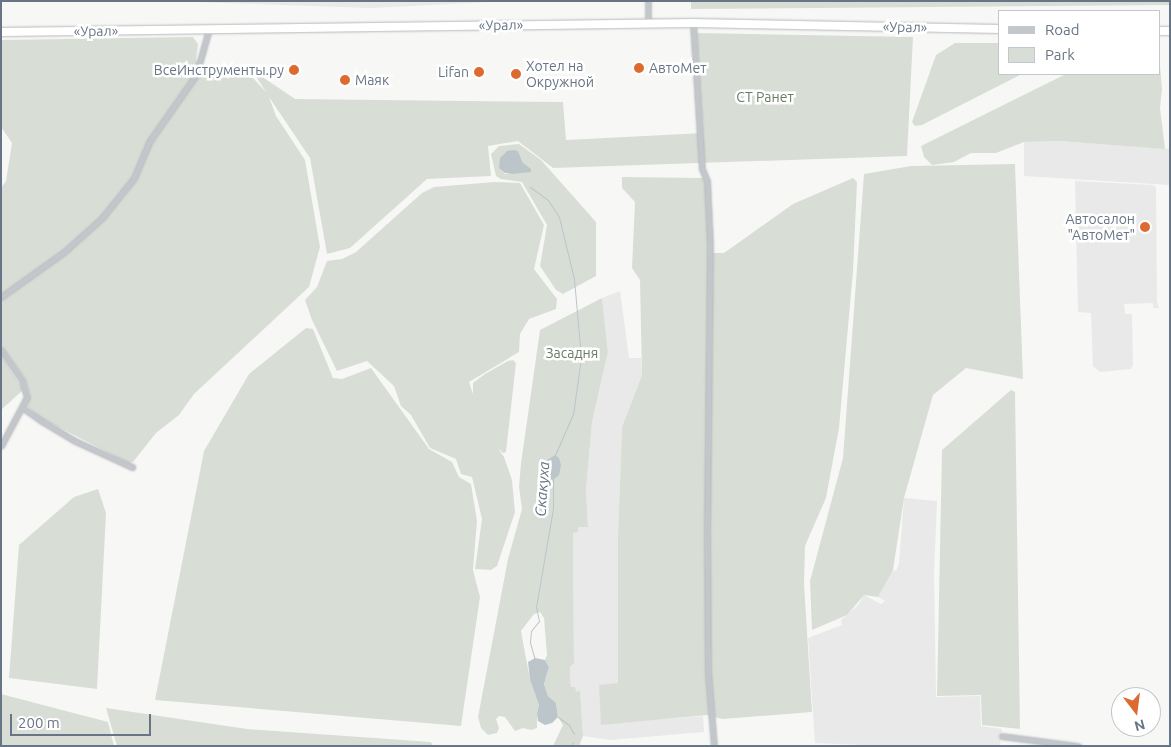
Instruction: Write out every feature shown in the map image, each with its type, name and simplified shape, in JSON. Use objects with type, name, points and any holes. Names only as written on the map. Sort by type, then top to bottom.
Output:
[{"type":"highway","name":"«Урал»","points":[[1,32],[693,23],[998,29]]},
{"type":"street","points":[[648,1],[648,24]]},
{"type":"street","points":[[693,23],[702,169],[707,181],[710,245],[706,535],[708,672],[714,743]]},
{"type":"street","points":[[1,298],[76,241],[102,218],[128,185],[149,142],[196,75],[209,29]]},
{"type":"street","points":[[1,350],[26,387],[27,397],[23,408],[1,446]]},
{"type":"street","points":[[23,408],[75,441],[132,467]]},
{"type":"street","points":[[1002,736],[1078,746]]},
{"type":"shaded area","points":[[164,1],[512,1],[372,8]]},
{"type":"shaded area","points":[[1059,141],[1170,149],[1170,185],[1024,176],[1024,142]]},
{"type":"shaded area","points":[[507,151],[518,151],[523,163],[531,169],[531,172],[512,174],[505,173],[499,168],[500,158]]},
{"type":"shaded area","points":[[1075,181],[1152,185],[1156,187],[1157,303],[1159,308],[1153,308],[1153,303],[1124,304],[1125,314],[1132,314],[1133,365],[1131,369],[1100,372],[1093,366],[1091,313],[1078,312]]},
{"type":"shaded area","points":[[620,291],[629,358],[641,358],[642,375],[622,427],[618,536],[618,684],[601,724],[703,716],[704,732],[610,740],[583,736],[580,692],[576,692],[571,688],[569,667],[574,662],[573,532],[578,527],[588,527],[586,490],[592,422],[608,352],[602,298]]},
{"type":"shaded area","points":[[555,455],[559,458],[561,465],[559,475],[553,480],[550,479],[545,471],[546,461]]},
{"type":"shaded area","points":[[904,498],[937,501],[934,573],[936,697],[980,696],[981,726],[1002,729],[1000,746],[891,746],[815,743],[808,638],[842,625],[841,620],[858,605],[864,595],[881,604],[885,601],[878,597],[893,570],[896,571],[899,564]]},
{"type":"shaded area","points":[[535,658],[545,660],[549,667],[544,684],[548,696],[556,703],[558,717],[552,723],[545,725],[538,721],[539,705],[530,680],[528,662]]},
{"type":"green space","points":[[691,1],[1170,1],[1170,5],[691,9]]},
{"type":"green space","name":"СТ Ранет","points":[[697,33],[913,37],[907,156],[553,168],[518,141],[488,146],[491,176],[427,179],[350,248],[327,254],[310,158],[269,97],[276,116],[305,160],[320,247],[309,287],[194,394],[179,415],[156,433],[133,462],[129,463],[41,418],[27,406],[30,394],[25,378],[1,345],[1,188],[6,181],[12,143],[1,127],[1,40],[193,37],[198,44],[196,60],[201,65],[253,78],[266,92],[252,70],[295,99],[563,102],[566,140],[703,133]]},
{"type":"green space","points":[[955,43],[998,43],[998,75],[1020,75],[922,125],[915,126],[912,122],[936,55]]},
{"type":"green space","points":[[1064,75],[1161,75],[1162,89],[1160,108],[1165,149],[1059,141],[1024,142],[996,153],[971,153],[954,162],[932,165],[924,157],[921,146]]},
{"type":"green space","points":[[519,144],[541,160],[596,222],[596,276],[563,294],[556,290],[540,266],[547,225],[522,182],[501,179],[496,176],[491,154],[499,146]],"holes":[[[518,151],[523,163],[512,174],[505,174],[499,167]]]},
{"type":"green space","points":[[1015,164],[1023,379],[966,368],[933,395],[904,498],[893,570],[878,597],[864,595],[847,615],[812,630],[810,581],[843,458],[864,174],[911,166]]},
{"type":"green space","points":[[622,177],[702,178],[707,181],[710,253],[724,253],[793,204],[853,178],[857,182],[853,271],[839,428],[826,498],[805,546],[804,584],[812,712],[722,719],[707,715],[601,725],[599,685],[618,683],[618,536],[622,427],[642,375],[640,280],[632,268],[635,202],[622,188]]},
{"type":"green space","points":[[494,182],[520,183],[544,225],[534,269],[557,299],[556,309],[529,319],[520,334],[519,352],[469,382],[473,394],[473,383],[485,374],[508,361],[513,360],[516,363],[506,452],[503,453],[498,448],[504,457],[512,480],[515,512],[497,566],[491,570],[475,569],[482,519],[472,477],[461,474],[456,459],[430,448],[411,415],[401,406],[394,386],[367,361],[337,371],[312,320],[305,300],[317,287],[327,261],[342,259],[356,252],[422,193],[434,187]]},
{"type":"green space","name":"Засадня","points":[[602,298],[608,352],[592,422],[586,490],[588,527],[578,527],[578,532],[573,533],[574,663],[570,667],[570,677],[571,687],[575,687],[576,692],[580,691],[583,736],[579,746],[553,746],[563,725],[558,717],[556,703],[548,696],[544,684],[549,667],[545,660],[547,655],[544,618],[540,612],[534,614],[521,631],[530,680],[539,705],[537,728],[531,730],[523,728],[515,731],[505,717],[499,716],[496,719],[499,728],[497,733],[488,735],[481,728],[478,717],[508,559],[522,509],[519,487],[521,463],[540,330]]},
{"type":"green space","points":[[306,328],[313,329],[333,378],[342,379],[371,368],[429,449],[452,462],[459,477],[471,484],[477,521],[473,570],[480,597],[461,726],[155,700],[204,451],[249,374]]},
{"type":"green space","points":[[1,356],[22,387],[22,391],[1,410]]},
{"type":"green space","points":[[1011,390],[1015,392],[1020,729],[982,725],[981,695],[937,696],[942,450]]},
{"type":"green space","points":[[98,489],[106,513],[97,689],[9,678],[19,545],[74,497]]},
{"type":"green space","points":[[1,694],[108,722],[114,746],[1,746]]},
{"type":"green space","points":[[106,708],[247,729],[431,742],[433,746],[117,746]]},
{"type":"waterway","name":"Скакуха","points":[[530,187],[548,200],[559,217],[574,279],[581,358],[573,414],[555,455]]},
{"type":"waterway","name":"Скакуха","points":[[535,660],[530,642],[531,631],[539,621],[536,607],[553,509],[553,479]]},
{"type":"waterway","name":"Скакуха","points":[[558,717],[569,725],[574,734]]},
{"type":"waterway","name":"Скакуха","points":[[572,746],[573,742]]},
{"type":"place","name":"АвтоМет","points":[[639,68]]},
{"type":"place","name":"ВсеИнструменты.ру","points":[[294,70]]},
{"type":"place","name":"Lifan","points":[[479,72]]},
{"type":"place","name":"Хотел на Окружной","points":[[516,74]]},
{"type":"place","name":"Маяк","points":[[345,80]]},
{"type":"place","name":"Автосалон \"АвтоМет\"","points":[[1145,227]]}]
